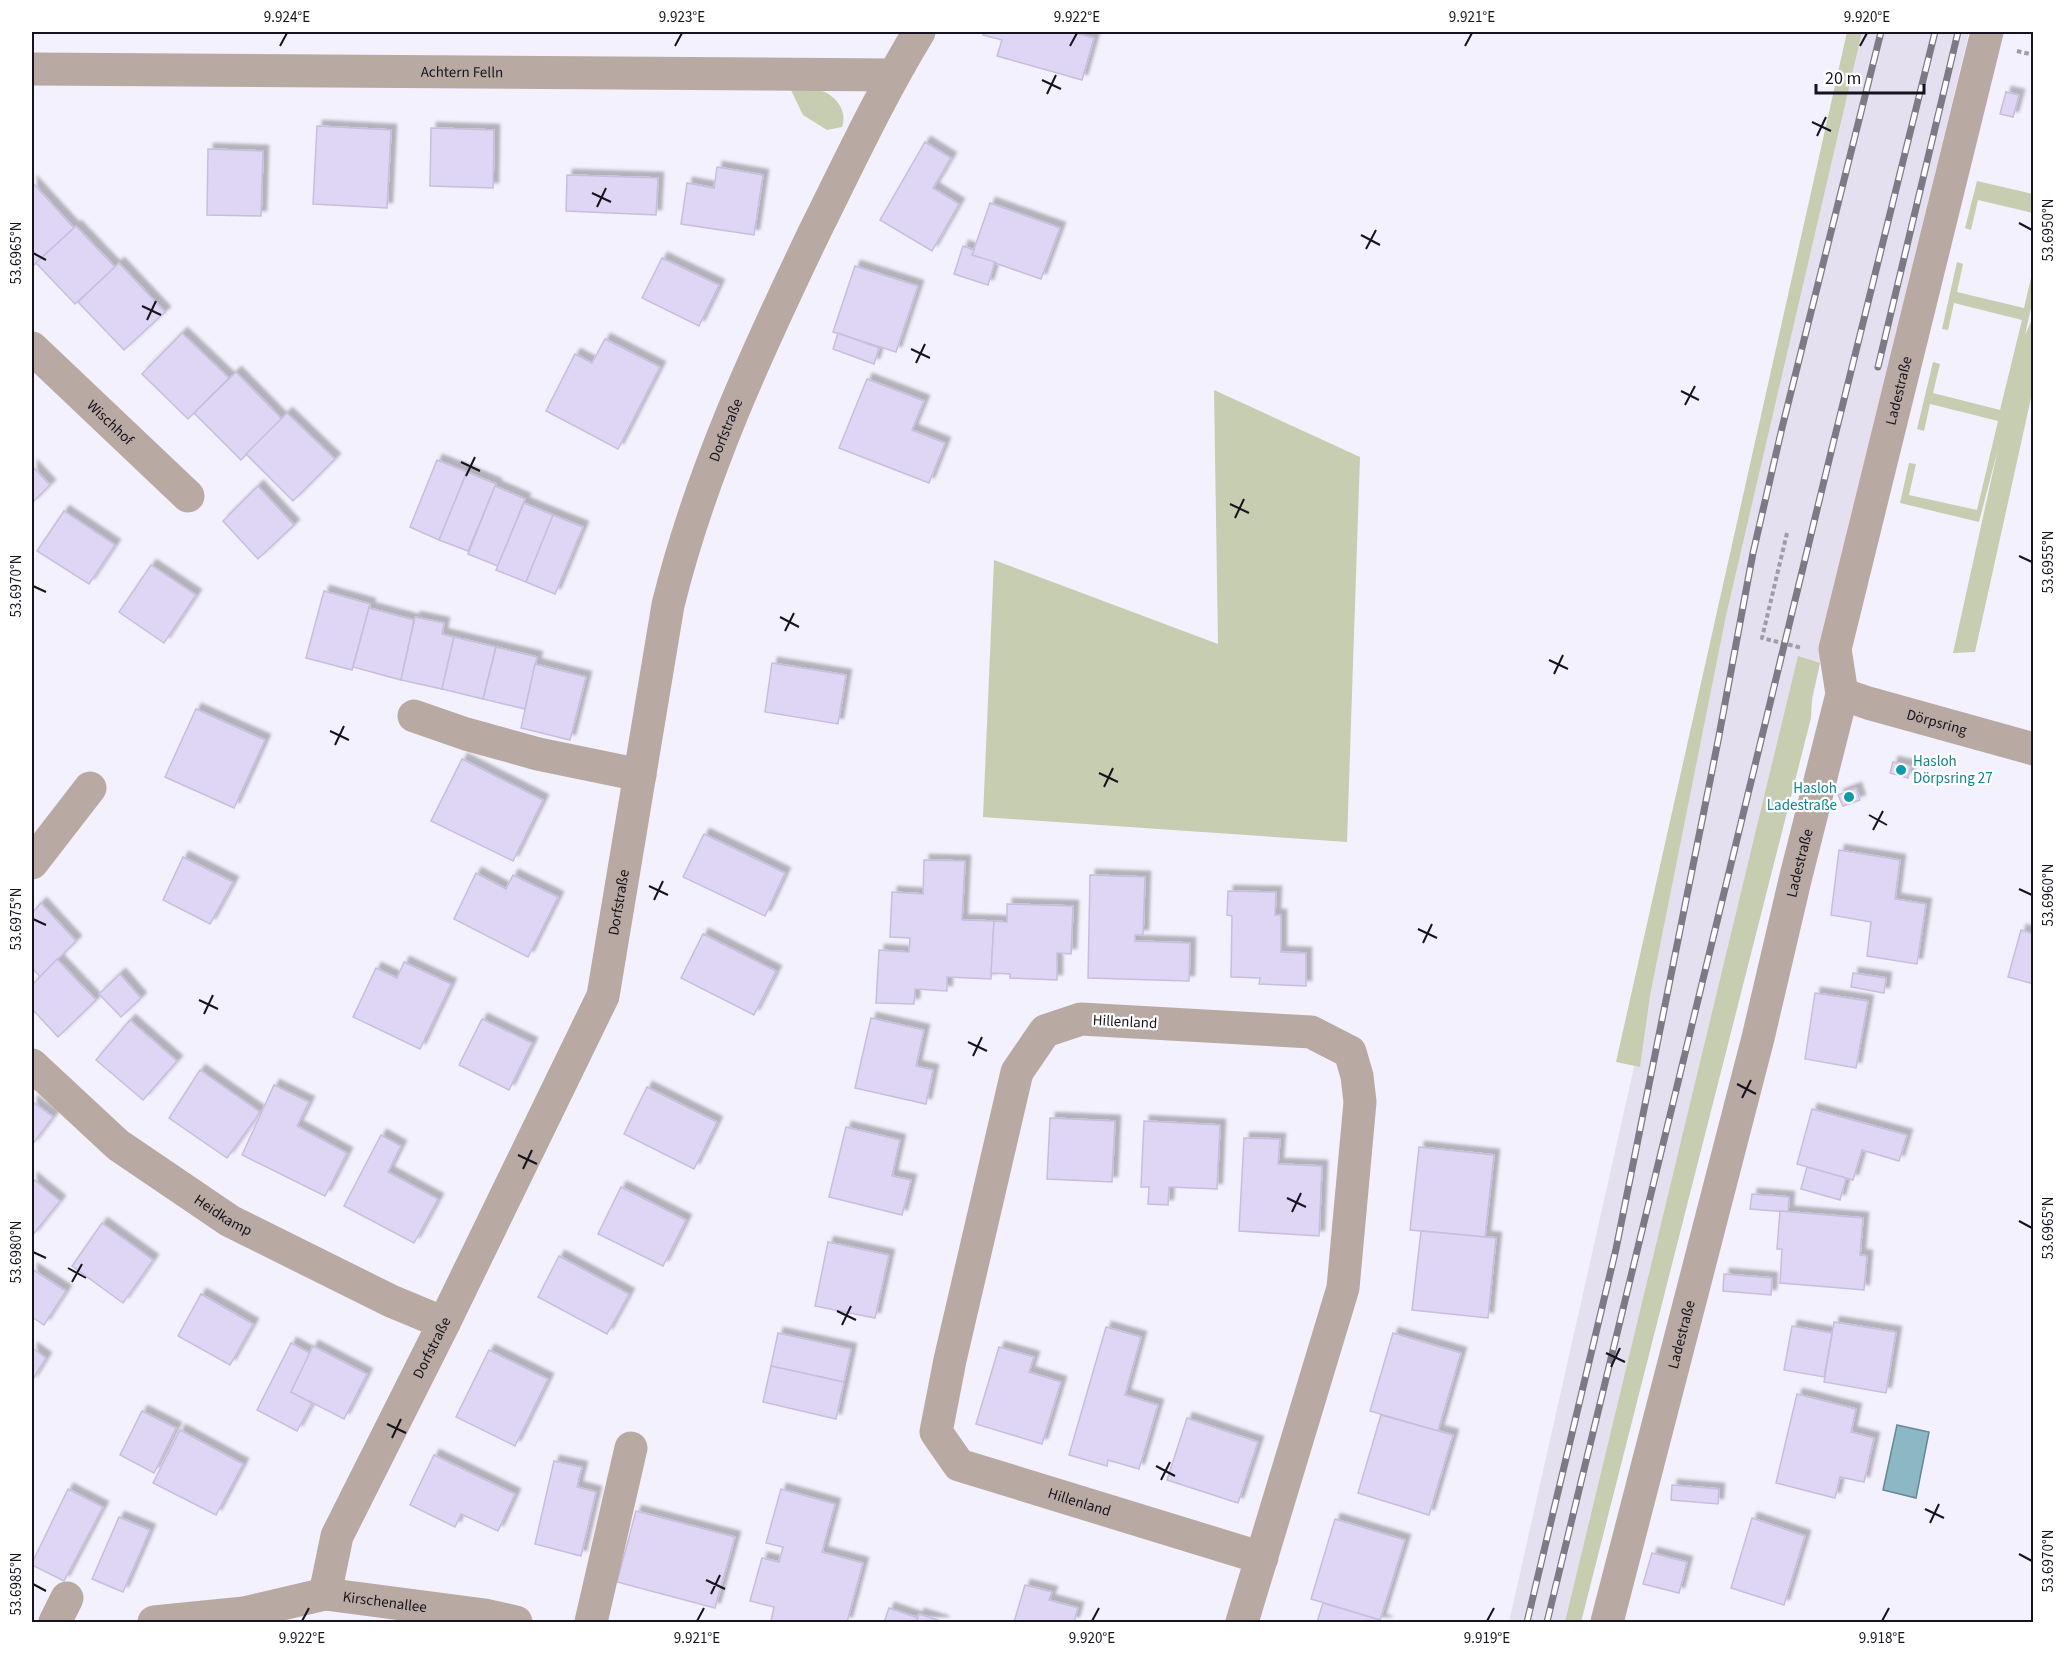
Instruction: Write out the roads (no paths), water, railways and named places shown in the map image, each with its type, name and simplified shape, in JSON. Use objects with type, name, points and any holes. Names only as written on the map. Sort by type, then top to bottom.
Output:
[{"type":"street","name":"Dorfstraße","points":[[325,1594],[337,1536],[444,1323],[603,996],[668,605],[667,561],[762,341],[893,75],[919,32]]},
{"type":"street","name":"Ladestraße","points":[[1607,1623],[1758,1038],[1842,694],[1835,650],[1986,32]]},
{"type":"street","name":"Achtern Felln","points":[[32,69],[893,75]]},
{"type":"street","name":"Wischhof","points":[[32,348],[188,496]]},
{"type":"street","name":"Dörpsring","points":[[1842,694],[2034,749]]},
{"type":"street","points":[[414,716],[466,734],[538,754],[640,775]]},
{"type":"street","points":[[32,863],[90,788]]},
{"type":"street","name":"Hillenland","points":[[1242,1623],[1262,1558],[1343,1288],[1359,1102],[1357,1076],[1350,1052],[1311,1032],[1081,1019],[1045,1031],[1017,1072],[950,1360],[936,1432],[959,1465],[1262,1558]]},
{"type":"street","name":"Heidkamp","points":[[32,1065],[118,1145],[230,1221],[391,1301],[444,1323]]},
{"type":"street","points":[[591,1623],[631,1448]]},
{"type":"street","points":[[154,1623],[244,1613],[325,1594]]},
{"type":"street","name":"Kirschenallee","points":[[325,1594],[486,1615],[516,1623]]},
{"type":"water","points":[[1897,1425],[1929,1432],[1916,1498],[1883,1490]]},
{"type":"railway","points":[[1527,1622],[1616,1249],[1718,741],[1753,553],[1881,32]]},
{"type":"railway","points":[[1547,1622],[1935,32]]},
{"type":"railway","points":[[1878,367],[1958,32]]},
{"type":"place","name":"Hasloh Dörpsring 27","points":[[1901,770]]},
{"type":"place","name":"Hasloh Ladestraße","points":[[1849,797]]}]
